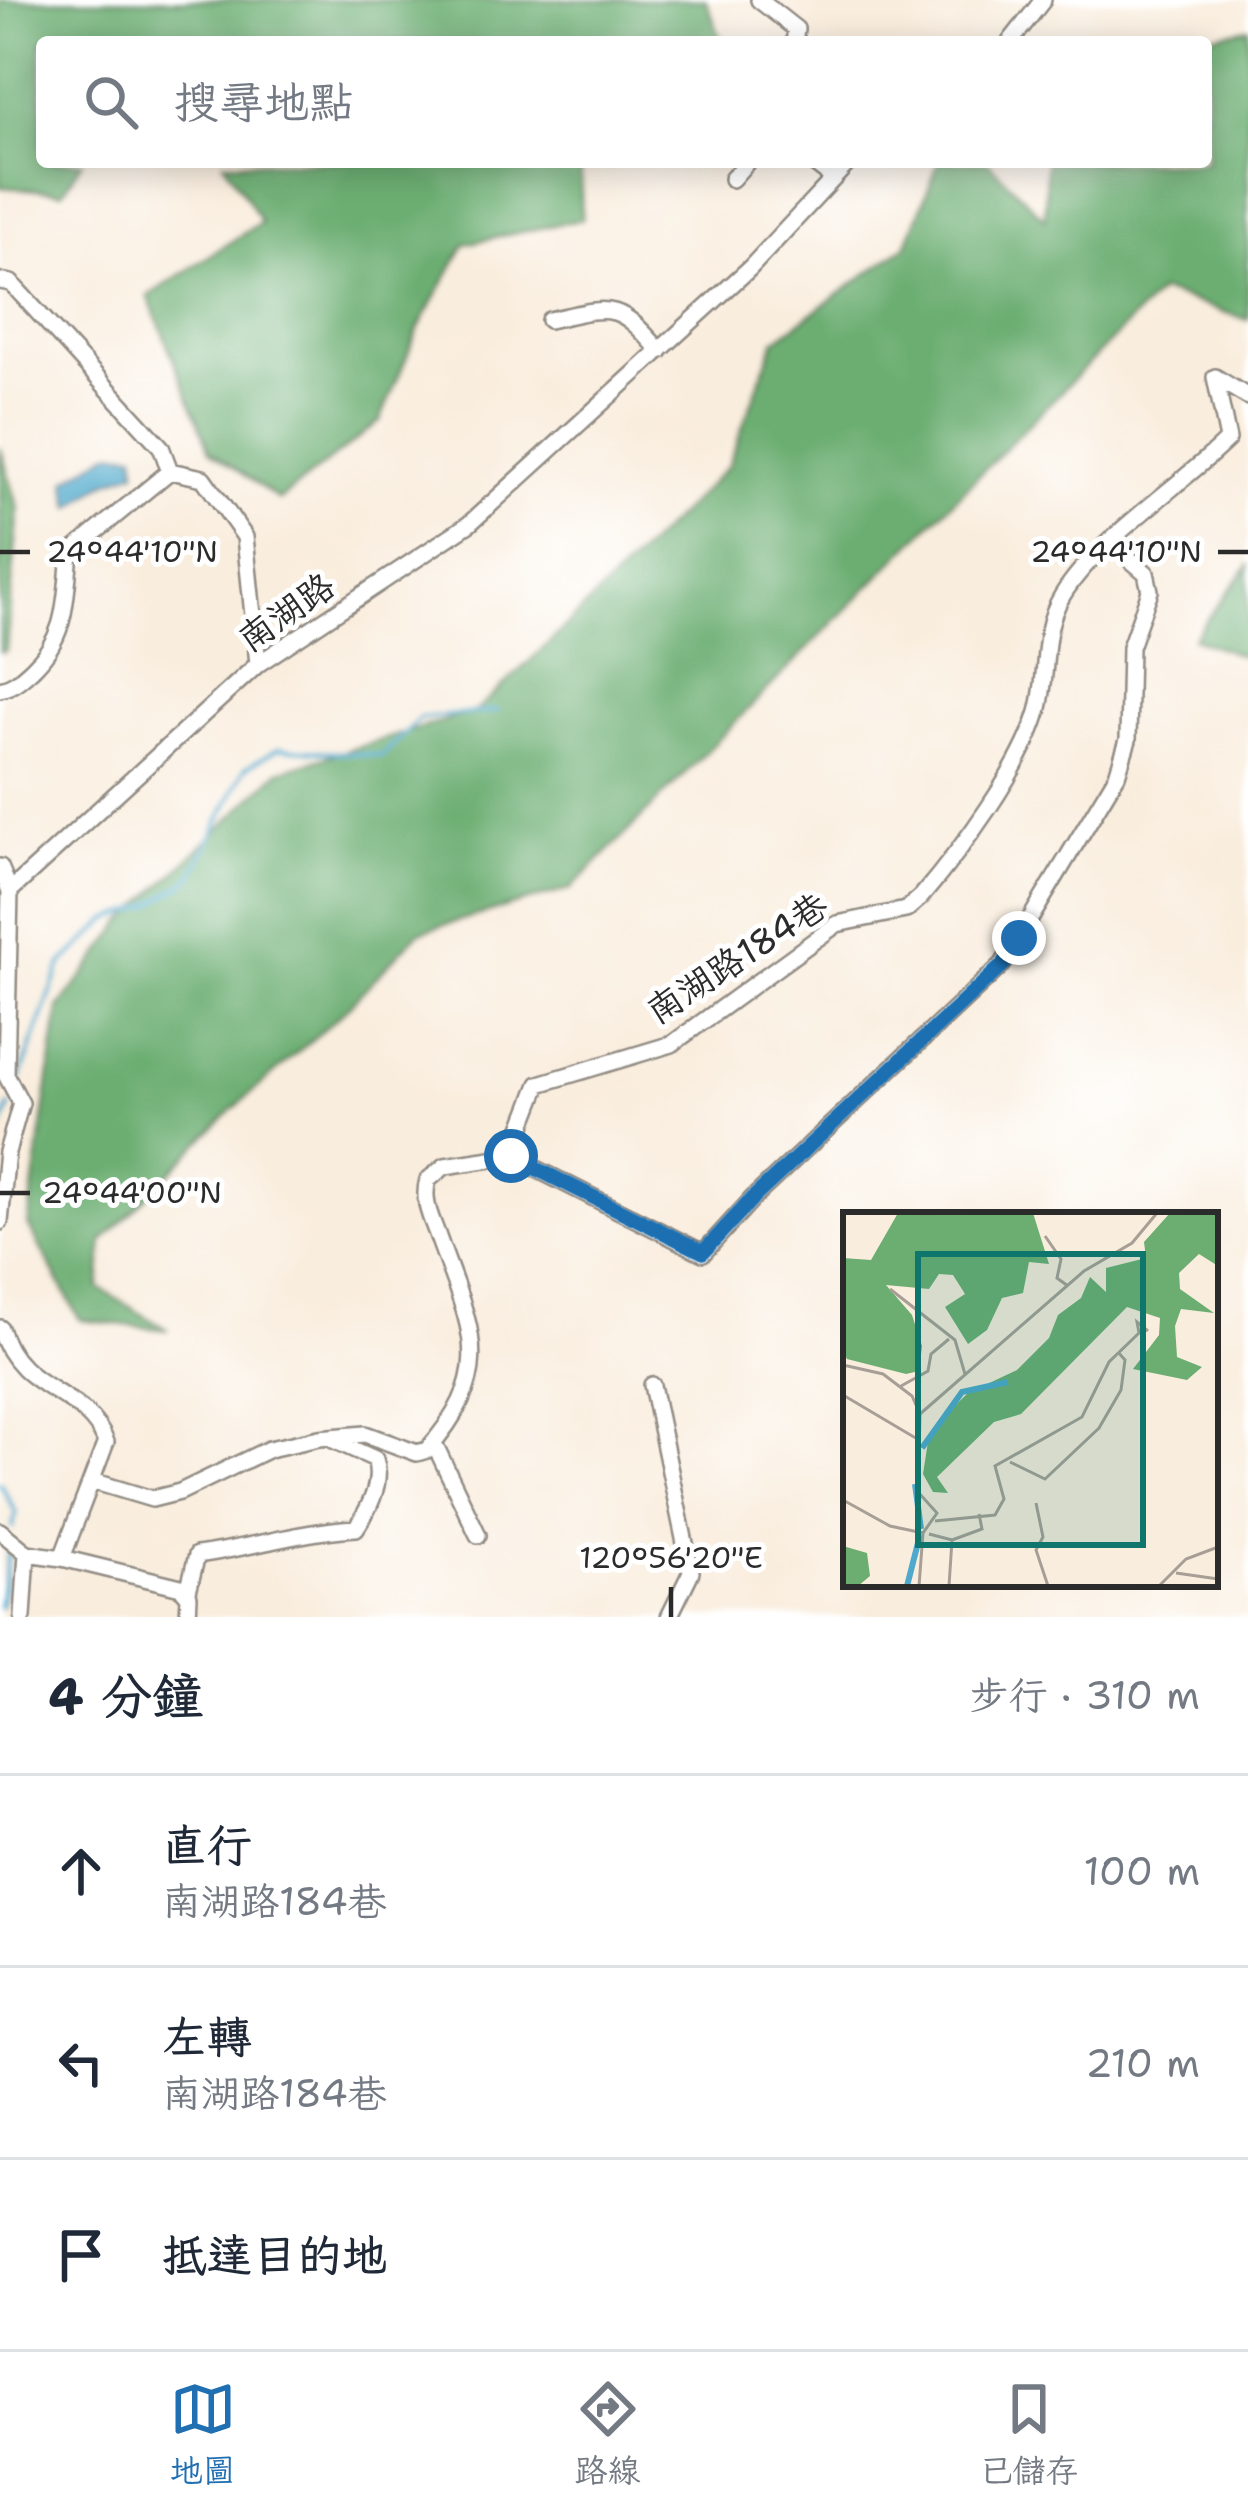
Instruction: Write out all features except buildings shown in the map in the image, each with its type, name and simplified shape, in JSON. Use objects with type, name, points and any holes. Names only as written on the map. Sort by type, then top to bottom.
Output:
[{"type":"street","points":[[759,0],[796,29],[795,36]]},
{"type":"street","points":[[1015,36],[1043,0]]},
{"type":"street","points":[[732,179],[742,168]]},
{"type":"street","points":[[820,168],[833,178]]},
{"type":"street","name":"南湖路","points":[[10,890],[258,664],[470,524],[750,268],[843,168]]},
{"type":"street","points":[[0,281],[11,283],[161,448],[170,472]]},
{"type":"street","points":[[549,320],[607,307],[629,314],[660,351]]},
{"type":"street","name":"南湖路184巷","points":[[511,1156],[538,1084],[672,1044],[837,924],[906,910],[921,897],[1023,749],[1038,713],[1052,616],[1074,578],[1228,439],[1215,377],[1248,397]]},
{"type":"street","points":[[0,689],[12,687],[53,649],[65,622],[70,553],[170,472],[203,478],[244,537],[258,664]]},
{"type":"street","points":[[92,1481],[152,1499],[180,1492],[269,1449],[325,1437],[365,1434],[417,1453],[434,1443],[476,1364],[470,1328],[425,1189],[445,1166],[511,1156],[703,1252],[770,1182],[1004,964],[1124,758],[1130,647],[1150,591],[1146,573],[1112,544]]},
{"type":"street","points":[[0,867],[10,890],[3,1032],[6,1075],[21,1103],[7,1152],[0,1222]]},
{"type":"street","points":[[0,1328],[8,1356],[21,1370],[100,1425],[106,1442],[62,1558]]},
{"type":"street","points":[[652,1385],[691,1572],[669,1617]]},
{"type":"street","points":[[188,1617],[188,1591],[197,1556],[238,1550],[280,1535],[356,1528],[374,1493],[375,1459],[325,1437]]},
{"type":"street","points":[[434,1443],[478,1535]]},
{"type":"street","points":[[0,1531],[27,1553],[188,1591]]},
{"type":"street","points":[[23,1617],[27,1553]]},
{"type":"green space","points":[[0,0],[706,0],[720,36],[36,36],[36,168],[78,168],[63,192],[0,187]]},
{"type":"green space","points":[[1248,28],[1248,320],[1160,291],[571,889],[419,932],[342,1013],[230,1112],[103,1241],[99,1288],[168,1330],[80,1320],[28,1225],[59,1008],[123,923],[279,771],[476,711],[728,466],[775,340],[906,246],[937,168],[994,168],[1045,219],[1046,168],[1212,168],[1209,36]]},
{"type":"green space","points":[[228,168],[580,168],[582,219],[465,244],[419,327],[380,421],[279,500],[210,450],[148,296],[261,222]]},
{"type":"green space","points":[[0,447],[19,509],[6,651],[0,652]]},
{"type":"green space","points":[[1248,566],[1248,658],[1193,638]]},
{"type":"water","points":[[111,452],[135,454],[136,471],[106,482],[71,508],[66,481]]},
{"type":"waterway","points":[[20,1078],[61,965],[108,920],[149,906],[191,879],[245,768],[279,748],[382,756],[420,718],[498,711]]},
{"type":"waterway","points":[[0,1132],[10,1106]]},
{"type":"waterway","points":[[0,1483],[16,1513],[13,1527]]},
{"type":"waterway","points":[[0,1607],[9,1550]]},
{"type":"route","points":[[511,1156],[703,1252],[884,1072],[1004,964],[1019,938]]}]
